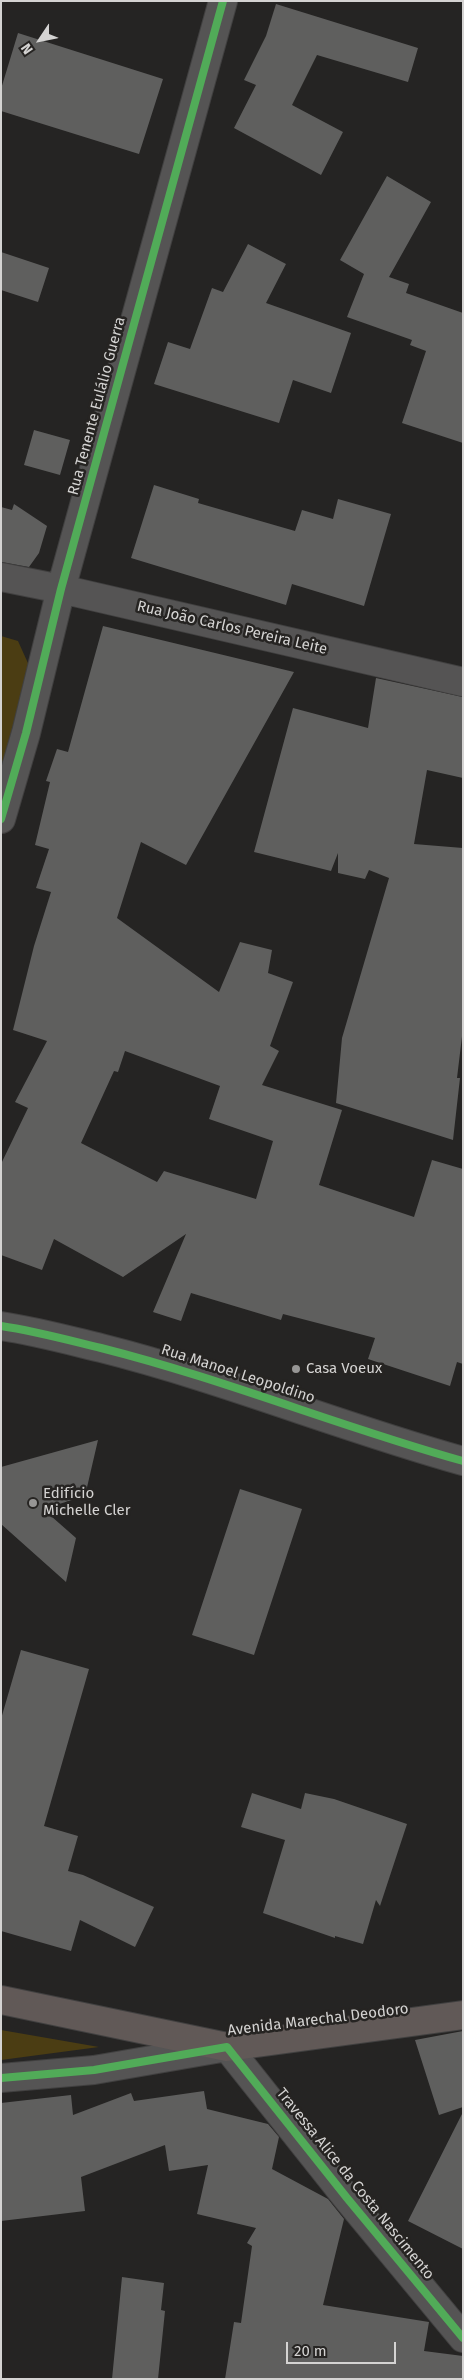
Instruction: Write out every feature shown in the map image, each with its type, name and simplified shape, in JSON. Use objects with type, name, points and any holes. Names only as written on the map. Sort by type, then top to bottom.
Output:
[{"type":"main road","name":"Avenida Marechal Deodoro","points":[[1,2000],[227,2047],[463,2015]]},
{"type":"street","name":"Rua Tenente Eulálio Guerra","points":[[1,819],[26,733],[61,588],[223,1]]},
{"type":"street","name":"Rua João Carlos Pereira Leite","points":[[1,577],[61,588],[463,682]]},
{"type":"street","name":"Rua Manoel Leopoldino","points":[[1,1326],[26,1329],[169,1365],[463,1461]]},
{"type":"street","points":[[1,2078],[94,2070],[227,2047]]},
{"type":"street","name":"Travessa Alice da Costa Nascimento","points":[[227,2047],[353,2206],[463,2338]]},
{"type":"shaded area","points":[[1,636],[18,641],[36,681],[1,812]]},
{"type":"shaded area","points":[[1,2030],[99,2047],[1,2060]]},
{"type":"building","points":[[276,4],[418,48],[408,82],[317,55],[292,105],[343,132],[321,175],[234,128],[256,85],[244,80],[266,36]]},
{"type":"building","points":[[18,33],[163,79],[139,154],[1,111],[1,89]]},
{"type":"building","points":[[387,176],[431,202],[389,277],[409,284],[406,293],[463,313],[463,443],[402,423],[426,351],[410,345],[412,340],[347,317],[364,274],[340,260]]},
{"type":"building","points":[[248,244],[286,264],[266,303],[351,333],[331,393],[293,380],[279,423],[154,384],[168,342],[190,349],[212,288],[223,292]]},
{"type":"building","points":[[1,252],[49,268],[38,302],[1,290]]},
{"type":"building","points":[[34,430],[70,440],[60,475],[24,465]]},
{"type":"building","points":[[154,485],[199,499],[198,503],[295,531],[302,510],[333,519],[338,499],[391,514],[364,606],[292,584],[286,605],[131,558]]},
{"type":"building","points":[[14,504],[47,526],[39,553],[29,567],[1,562],[1,507],[12,510]]},
{"type":"building","points":[[103,626],[294,672],[186,865],[141,842],[117,918],[219,992],[240,942],[272,950],[268,973],[293,982],[270,1046],[279,1051],[262,1085],[342,1110],[319,1185],[414,1217],[432,1160],[463,1169],[463,1364],[457,1362],[450,1386],[368,1359],[375,1338],[283,1314],[281,1320],[191,1293],[181,1321],[153,1312],[186,1234],[123,1277],[54,1239],[42,1270],[1,1255],[1,1164],[28,1108],[15,1102],[47,1041],[13,1030],[34,946],[51,892],[36,888],[49,849],[35,845],[50,782],[46,781],[57,749],[68,752]],"holes":[[[125,1051],[220,1086],[209,1119],[273,1141],[256,1199],[164,1171],[157,1182],[81,1143],[114,1071],[118,1072]]]},
{"type":"building","points":[[376,678],[463,697],[463,778],[427,770],[414,844],[463,848],[463,1028],[457,1078],[460,1078],[453,1140],[336,1103],[342,1038],[389,878],[369,870],[365,879],[338,873],[338,853],[331,871],[254,852],[293,708],[368,728]]},
{"type":"building","name":"Edifício Michelle Cler","points":[[98,1440],[85,1496],[43,1509],[76,1538],[66,1582],[1,1524],[1,1467]]},
{"type":"building","points":[[240,1489],[302,1509],[254,1655],[192,1635]]},
{"type":"building","points":[[21,1650],[89,1669],[44,1826],[78,1836],[68,1871],[83,1875],[154,1907],[135,1947],[80,1920],[71,1951],[1,1931],[1,1719]]},
{"type":"building","points":[[252,1793],[301,1809],[305,1793],[334,1799],[407,1824],[380,1906],[376,1900],[363,1944],[335,1936],[335,1938],[263,1913],[285,1840],[241,1827]]},
{"type":"building","points":[[463,2031],[463,2107],[439,2115],[415,2040]]},
{"type":"building","points":[[204,2091],[207,2109],[268,2124],[279,2137],[272,2169],[328,2199],[344,2219],[323,2305],[429,2322],[424,2351],[463,2356],[463,2379],[225,2379],[234,2322],[241,2323],[252,2246],[247,2243],[256,2228],[197,2214],[208,2165],[169,2171],[165,2145],[81,2177],[85,2211],[1,2221],[1,2103],[71,2095],[73,2115],[131,2093],[134,2101]]},
{"type":"building","points":[[463,2112],[463,2249],[408,2221]]},
{"type":"building","points":[[122,2277],[164,2283],[161,2310],[165,2311],[158,2379],[112,2379]]},
{"type":"cycle path","points":[[1,819],[26,733],[61,589],[223,1]]},
{"type":"cycle path","points":[[1,1326],[26,1330],[147,1360],[417,1448],[463,1461]]},
{"type":"cycle path","points":[[1,2078],[94,2070],[227,2047],[347,2198],[463,2338]]},
{"type":"place","name":"Casa Voeux","points":[[296,1369]]},
{"type":"place","name":"Edifício Michelle Cler","points":[[33,1503]]}]
